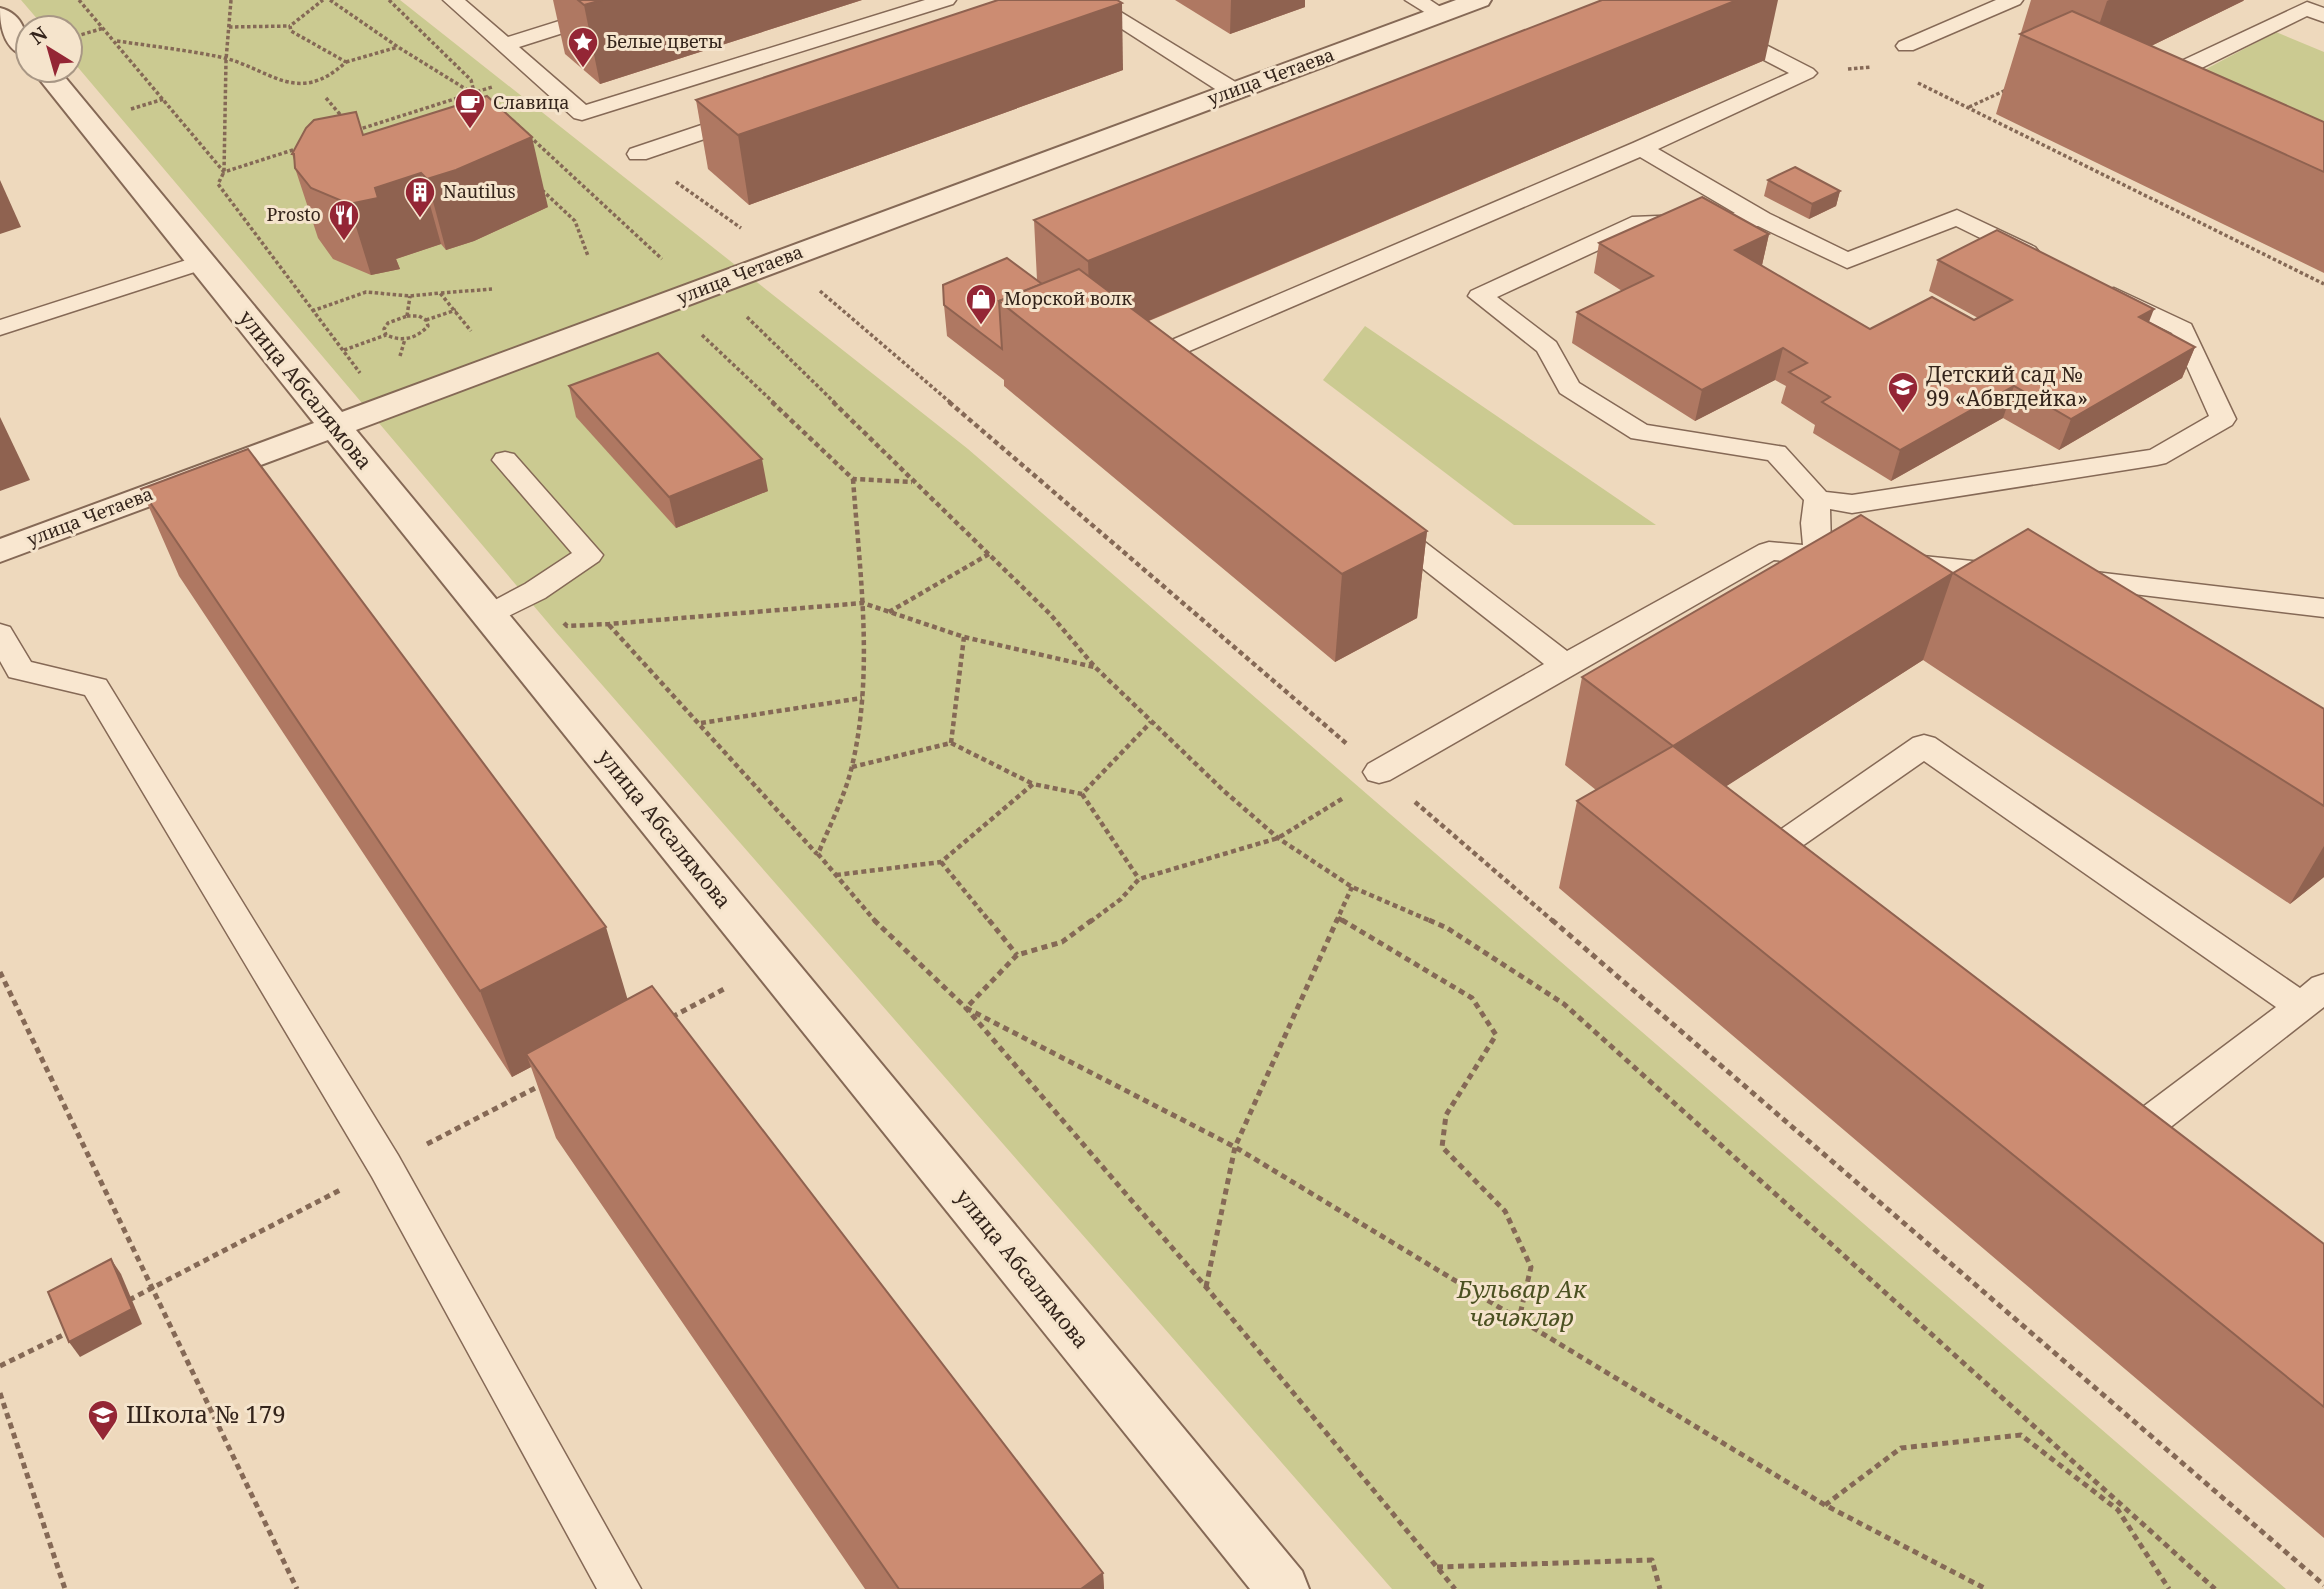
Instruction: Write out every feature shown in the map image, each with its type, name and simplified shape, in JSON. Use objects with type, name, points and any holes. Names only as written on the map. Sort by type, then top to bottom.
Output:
[{"type":"street","name":"улица Четаева","points":[[0,551],[1479,0]]},
{"type":"street","points":[[0,15],[14,32]]},
{"type":"street","name":"улица Абсалямова","points":[[56,84],[1283,1589]]},
{"type":"lane","points":[[453,0],[582,113],[946,0]]},
{"type":"lane","points":[[504,45],[647,0]]},
{"type":"lane","points":[[1415,0],[1441,15]]},
{"type":"lane","points":[[1663,0],[1806,73]]},
{"type":"lane","points":[[1906,46],[2013,0]]},
{"type":"lane","points":[[1063,10],[1088,1],[1234,91]]},
{"type":"lane","points":[[2160,103],[2135,92],[2306,8]]},
{"type":"lane","points":[[1195,379],[1162,353],[1641,148],[1806,73]]},
{"type":"lane","points":[[638,154],[758,114]]},
{"type":"lane","points":[[1641,148],[1762,219],[1847,261],[1957,217],[2045,260]]},
{"type":"lane","points":[[1762,219],[1640,222],[1480,296],[1547,347],[1569,388],[1640,432],[1776,453],[1818,499],[1852,504],[2157,457],[2223,419],[2182,329],[2095,285]]},
{"type":"lane","points":[[0,328],[202,262]]},
{"type":"lane","points":[[490,615],[535,591],[589,555],[505,460]]},
{"type":"lane","points":[[1818,499],[1815,523],[1818,555]]},
{"type":"lane","points":[[1369,513],[1565,665]]},
{"type":"lane","points":[[1379,772],[1769,551],[2041,576],[2324,608]]},
{"type":"lane","points":[[0,634],[20,670],[95,687],[384,1166],[620,1589]]},
{"type":"lane","points":[[1815,884],[1772,851],[1924,746],[2313,997],[2130,1121],[2173,1154]]},
{"type":"path","points":[[79,0],[224,172]]},
{"type":"path","points":[[231,0],[226,60],[224,172],[218,184],[364,378]]},
{"type":"path","points":[[229,27],[290,26],[323,0]]},
{"type":"path","points":[[330,0],[398,47],[494,107]]},
{"type":"path","points":[[389,0],[471,80],[474,93]]},
{"type":"path","points":[[290,26],[297,37],[346,62]]},
{"type":"path","points":[[84,34],[104,28]]},
{"type":"path","points":[[116,41],[170,51],[190,50],[238,62],[289,84],[331,74],[346,62],[398,47]]},
{"type":"path","points":[[1806,73],[1883,65]]},
{"type":"path","points":[[355,131],[537,74]]},
{"type":"path","points":[[1908,78],[2324,284]]},
{"type":"path","points":[[1968,108],[2016,85]]},
{"type":"path","points":[[327,98],[348,122]]},
{"type":"path","points":[[503,114],[523,128],[671,267]]},
{"type":"path","points":[[224,172],[302,147]]},
{"type":"path","points":[[537,186],[575,221],[588,256]]},
{"type":"path","points":[[817,288],[2324,1585]]},
{"type":"path","points":[[312,311],[366,292],[410,296],[492,289]]},
{"type":"path","points":[[440,293],[476,337]]},
{"type":"path","points":[[407,316],[410,296]]},
{"type":"path","points":[[426,320],[456,310]]},
{"type":"path","points":[[743,313],[1050,614],[1094,667],[1278,838],[1353,887],[1447,928],[1564,1004],[2216,1589]]},
{"type":"path","points":[[344,350],[386,335],[398,339],[416,337],[428,326],[426,320],[419,316],[407,316],[388,324],[384,330],[386,335]]},
{"type":"path","points":[[695,329],[853,479],[913,482]]},
{"type":"path","points":[[818,854],[852,767],[862,698],[863,603],[853,479]]},
{"type":"path","points":[[889,612],[989,554]]},
{"type":"path","points":[[535,591],[567,626],[863,603],[964,637],[1094,667]]},
{"type":"path","points":[[609,624],[818,854],[868,914],[966,1007],[1206,1287],[1455,1589]]},
{"type":"path","points":[[951,743],[964,637]]},
{"type":"path","points":[[700,723],[862,698]]},
{"type":"path","points":[[1082,794],[1151,722]]},
{"type":"path","points":[[852,767],[951,743],[1033,783],[1082,794],[1139,879]]},
{"type":"path","points":[[966,1007],[1017,955],[1062,942],[1121,899],[1139,879],[1278,838],[1336,803],[1379,772]]},
{"type":"path","points":[[835,875],[941,862],[1033,783]]},
{"type":"path","points":[[941,862],[1017,955]]},
{"type":"path","points":[[1206,1287],[1235,1147],[1353,887]]},
{"type":"path","points":[[1338,918],[1472,998],[1496,1034],[1446,1115],[1442,1147],[1505,1211],[1531,1267],[1519,1319]]},
{"type":"path","points":[[670,1018],[773,962]]},
{"type":"path","points":[[0,972],[297,1589]]},
{"type":"path","points":[[966,1007],[1235,1147],[1825,1505],[1986,1589]]},
{"type":"path","points":[[121,1304],[551,1080]]},
{"type":"path","points":[[0,1366],[79,1326]]},
{"type":"path","points":[[0,1393],[65,1589]]},
{"type":"path","points":[[1825,1505],[1901,1448],[2021,1435],[2118,1510],[2169,1589]]},
{"type":"path","points":[[1436,1567],[1652,1560],[1660,1589]]},
{"type":"green space","name":"Бульвар Ак чәчәкләр","points":[[21,0],[400,0],[968,449],[2286,1589],[1392,1589],[555,631],[84,75],[84,14],[33,14]]},
{"type":"green space","points":[[2276,32],[2324,52],[2324,132],[2170,88]]},
{"type":"green space","points":[[1365,326],[1656,525],[1514,525],[1323,380]]},
{"type":"building","points":[[578,0],[602,0],[584,5]]},
{"type":"building","points":[[998,0],[1117,0],[1122,3],[738,135],[696,100]]},
{"type":"building","points":[[1602,0],[1737,0],[1088,261],[1034,220]]},
{"type":"building","points":[[2072,11],[2324,122],[2324,172],[2020,34]]},
{"type":"building","points":[[487,96],[532,137],[456,170],[427,179],[421,173],[375,188],[378,198],[349,204],[311,188],[295,168],[292,154],[306,128],[314,120],[356,112],[363,135]]},
{"type":"building","points":[[1795,167],[1840,191],[1812,204],[1768,180]]},
{"type":"building","points":[[1702,197],[1769,234],[1735,250],[1870,329],[1932,297],[1974,320],[2012,300],[1938,260],[1997,230],[2154,309],[2139,317],[2195,347],[2071,419],[2014,386],[1900,450],[1822,402],[1830,397],[1789,372],[1807,363],[1783,348],[1702,390],[1577,312],[1653,276],[1599,243]]},
{"type":"building","points":[[1007,258],[1042,284],[999,301],[1002,349],[944,305],[943,285]]},
{"type":"building","points":[[1079,269],[1427,531],[1342,574],[999,301]]},
{"type":"building","points":[[658,353],[762,459],[669,497],[569,386]]},
{"type":"building","points":[[248,449],[606,927],[480,991],[141,489]]},
{"type":"building","points":[[1861,515],[1953,573],[1673,746],[1582,677]]},
{"type":"building","points":[[2028,529],[2324,709],[2324,806],[1953,573]]},
{"type":"building","points":[[1673,746],[2324,1244],[2324,1407],[1577,801]]},
{"type":"building","points":[[652,986],[1103,1573],[1081,1589],[899,1589],[526,1054]]},
{"type":"building","points":[[111,1259],[132,1309],[69,1342],[48,1292]]},
{"type":"place","name":"Белые цветы","points":[[583,69]]},
{"type":"place","name":"Славица","points":[[470,130]]},
{"type":"place","name":"Nautilus","points":[[420,219]]},
{"type":"place","name":"Prosto","points":[[344,242]]},
{"type":"place","name":"Морской волк","points":[[981,326]]},
{"type":"place","name":"Детский сад № 99 «Абвгдейка»","points":[[1903,414]]},
{"type":"place","name":"Школа № 179","points":[[103,1442]]}]
